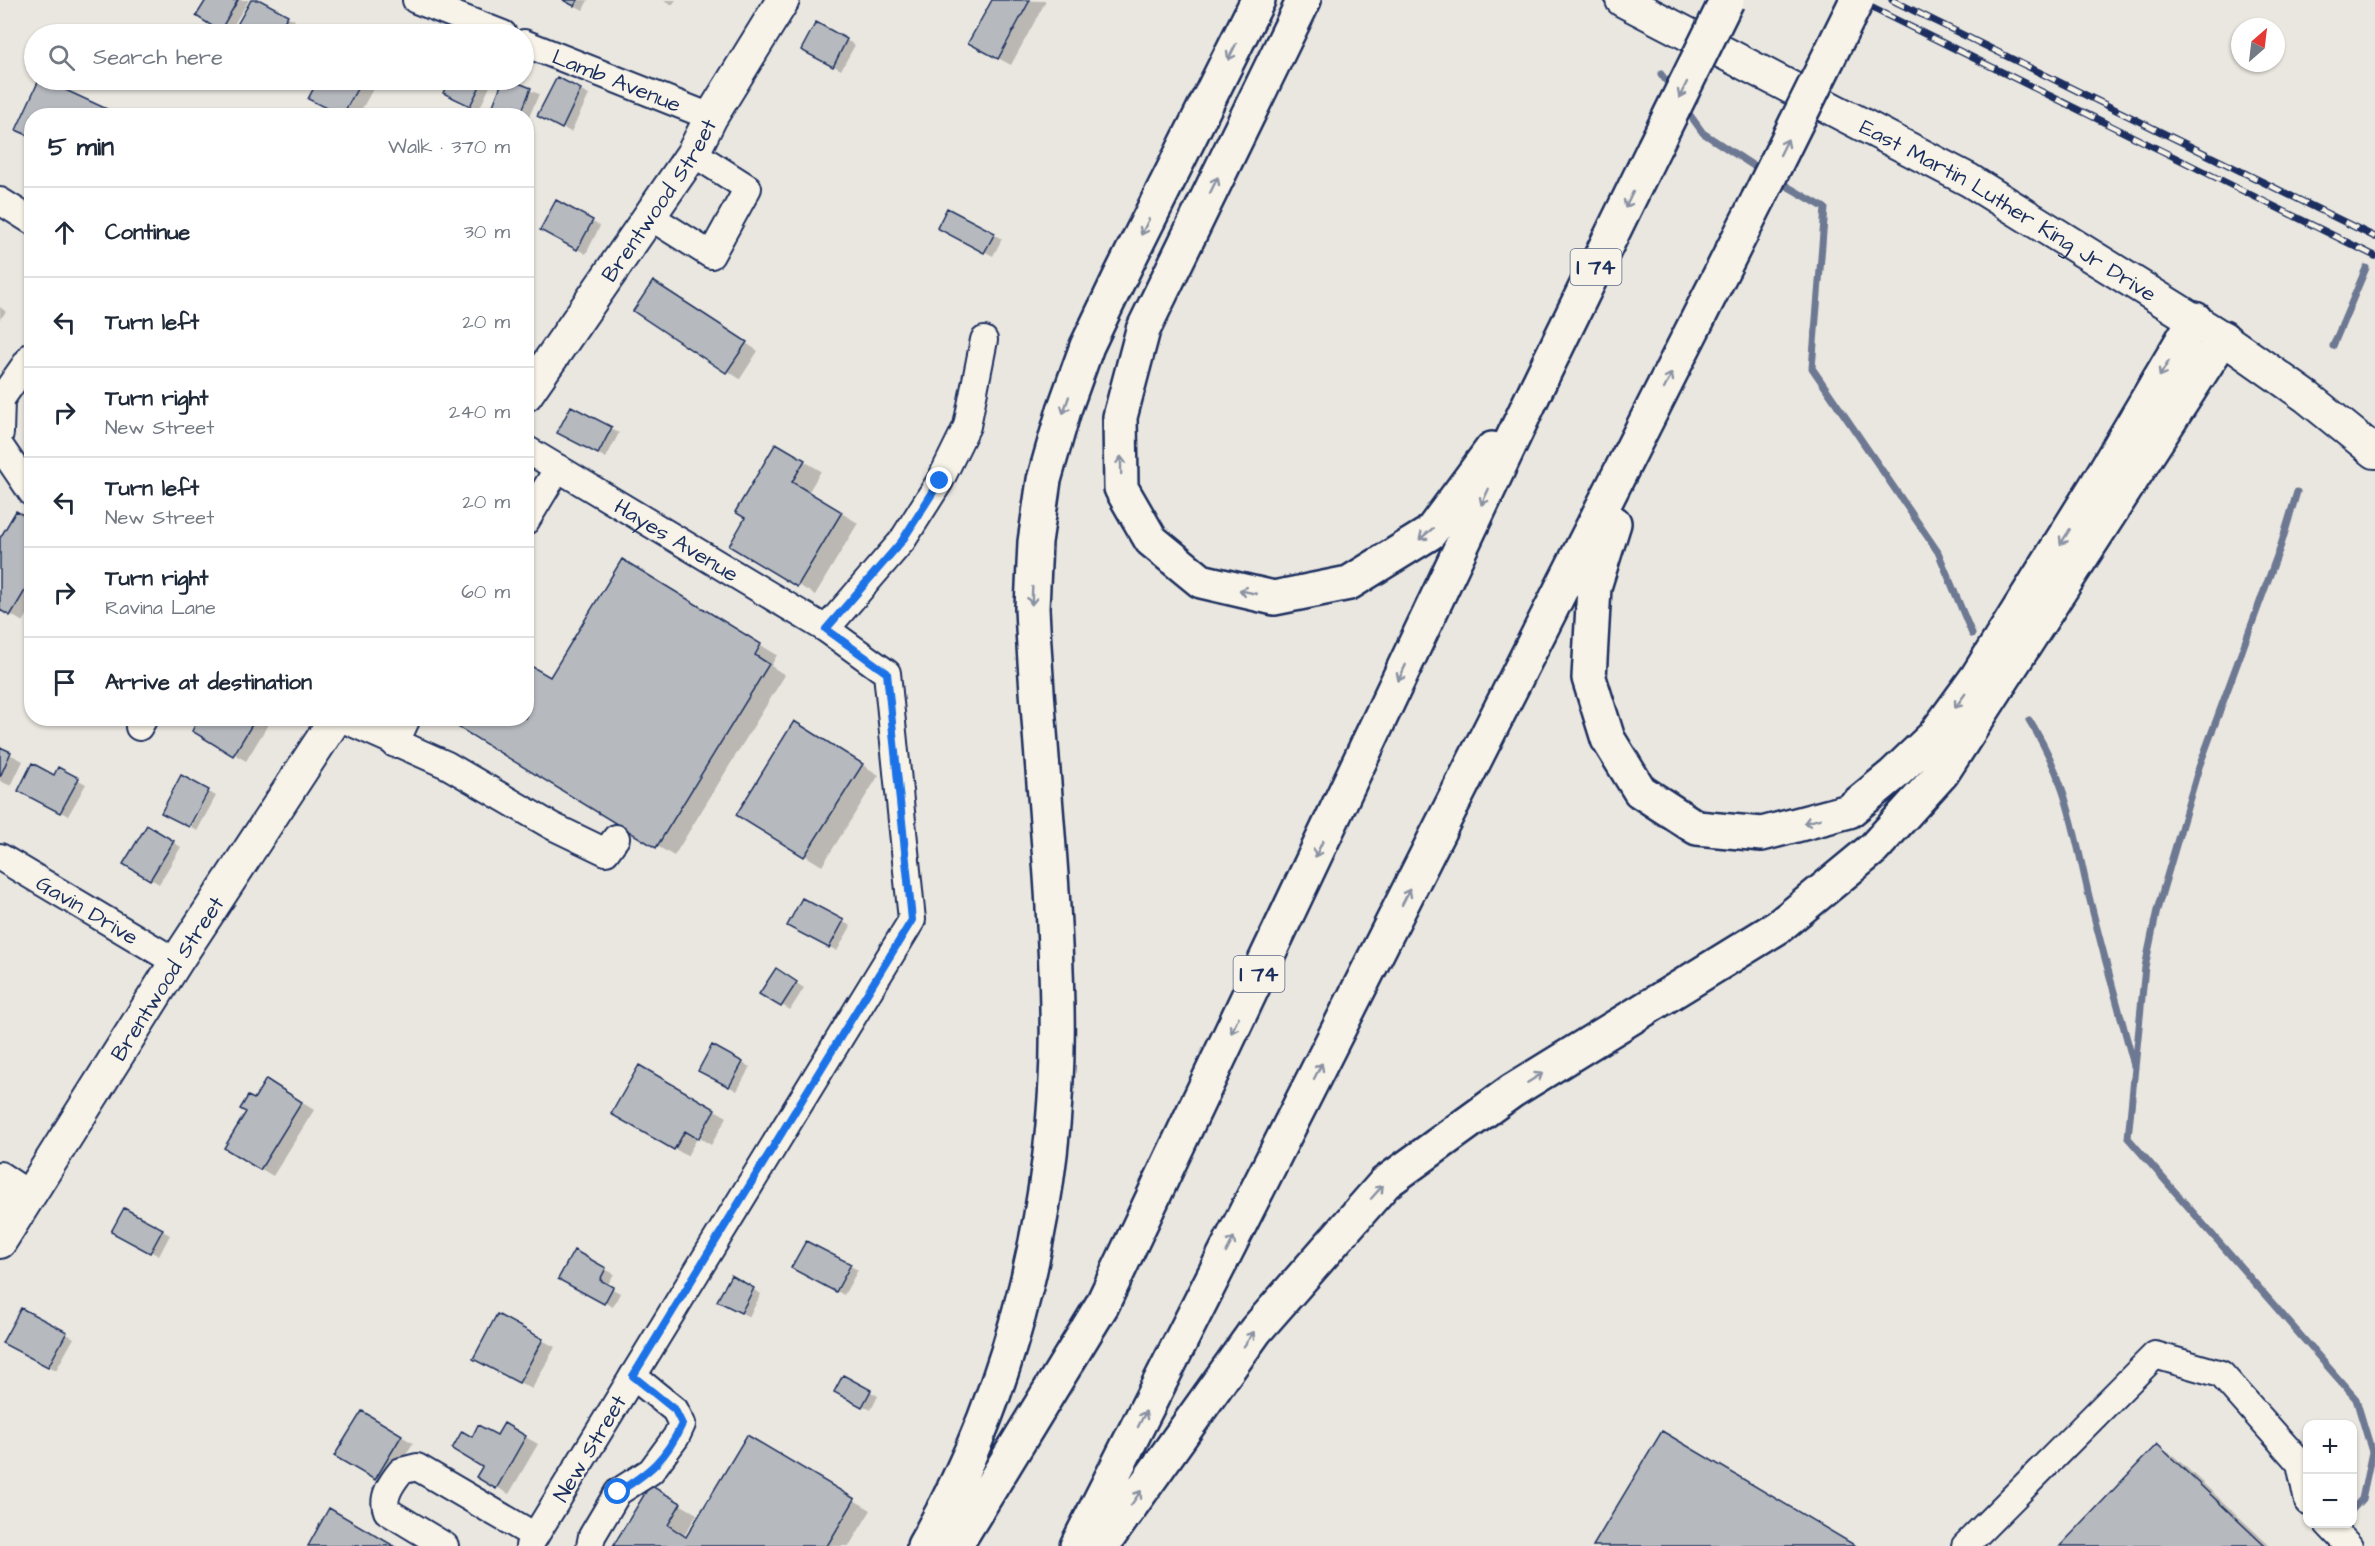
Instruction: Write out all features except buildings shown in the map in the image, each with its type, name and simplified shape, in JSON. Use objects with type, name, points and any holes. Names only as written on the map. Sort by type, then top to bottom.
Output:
[{"type":"highway","points":[[924,1546],[963,1471],[994,1390],[1018,1313],[1046,1181],[1054,1096],[1057,1010],[1032,608],[1035,542],[1044,480],[1064,410],[1088,346],[1258,0]]},
{"type":"highway","points":[[1304,0],[1143,330],[1120,417],[1121,489],[1152,540],[1201,581],[1274,598],[1349,583],[1430,533],[1537,387]]},
{"type":"highway","name":"I 74","points":[[955,1546],[1102,1305],[1537,387],[1727,0]]},
{"type":"highway","points":[[1077,1546],[1642,434],[1857,0]]},
{"type":"highway","points":[[1642,434],[1594,587],[1589,678],[1608,739],[1640,791],[1696,828],[1762,834],[1849,811],[1893,775],[1934,736],[2004,636],[2194,319]]},
{"type":"highway","points":[[1102,1546],[1256,1330],[1385,1184],[1512,1091],[1778,927],[1874,848],[1942,773],[2223,338]]},
{"type":"main road","name":"Brentwood Street","points":[[534,383],[693,153],[711,117],[783,0]]},
{"type":"main road","name":"East Martin Luther King Jr Drive","points":[[1622,0],[1969,180],[2223,338],[2307,397],[2375,452]]},
{"type":"main road","name":"Brentwood Street","points":[[0,1242],[16,1202],[333,726]]},
{"type":"street","points":[[416,0],[477,24]]},
{"type":"street","name":"Lamb Avenue","points":[[534,47],[711,117]]},
{"type":"street","points":[[650,216],[711,255],[748,188],[693,153]]},
{"type":"street","points":[[0,201],[24,216]]},
{"type":"street","points":[[826,629],[902,541],[940,481],[967,426],[984,340]]},
{"type":"street","points":[[0,433],[1,399],[24,366]]},
{"type":"street","points":[[0,446],[17,484]]},
{"type":"street","name":"Hayes Avenue","points":[[534,454],[826,629]]},
{"type":"street","points":[[534,508],[558,468]]},
{"type":"street","name":"New Street","points":[[532,1541],[912,920],[887,673],[826,629]]},
{"type":"street","points":[[356,726],[447,765],[552,826],[606,852],[616,838]]},
{"type":"street","points":[[395,744],[403,726]]},
{"type":"street","name":"Gavin Drive","points":[[0,856],[176,962]]},
{"type":"street","points":[[0,1175],[16,1202]]},
{"type":"street","points":[[1965,1546],[2155,1355],[2221,1374],[2300,1463],[2303,1480]]},
{"type":"street","points":[[590,1546],[592,1536],[618,1492],[651,1471],[676,1437],[682,1424],[675,1410],[633,1376]]},
{"type":"street","points":[[445,1546],[387,1512],[384,1506],[387,1494],[401,1471],[417,1467],[532,1541]]},
{"type":"street","points":[[2332,1528],[2349,1546]]},
{"type":"waterway","points":[[1661,74],[1672,89]]},
{"type":"waterway","points":[[1685,108],[1703,133],[1763,172]]},
{"type":"waterway","points":[[1778,181],[1825,208],[1812,368],[1938,552],[1972,634]]},
{"type":"waterway","points":[[2333,346],[2366,268]]},
{"type":"waterway","points":[[2297,492],[2281,545],[2199,767],[2157,910],[2145,967],[2128,1138],[2356,1399],[2372,1452],[2362,1499],[2357,1504]]},
{"type":"waterway","points":[[2029,720],[2052,762],[2067,803],[2099,936],[2134,1066]]},
{"type":"railway","points":[[1856,0],[2375,256]]},
{"type":"railway","points":[[1892,0],[2375,237]]},
{"type":"route","points":[[618,1492],[651,1471],[676,1437],[682,1424],[675,1410],[633,1376],[912,920],[887,673],[826,629],[902,541],[940,481]]}]
